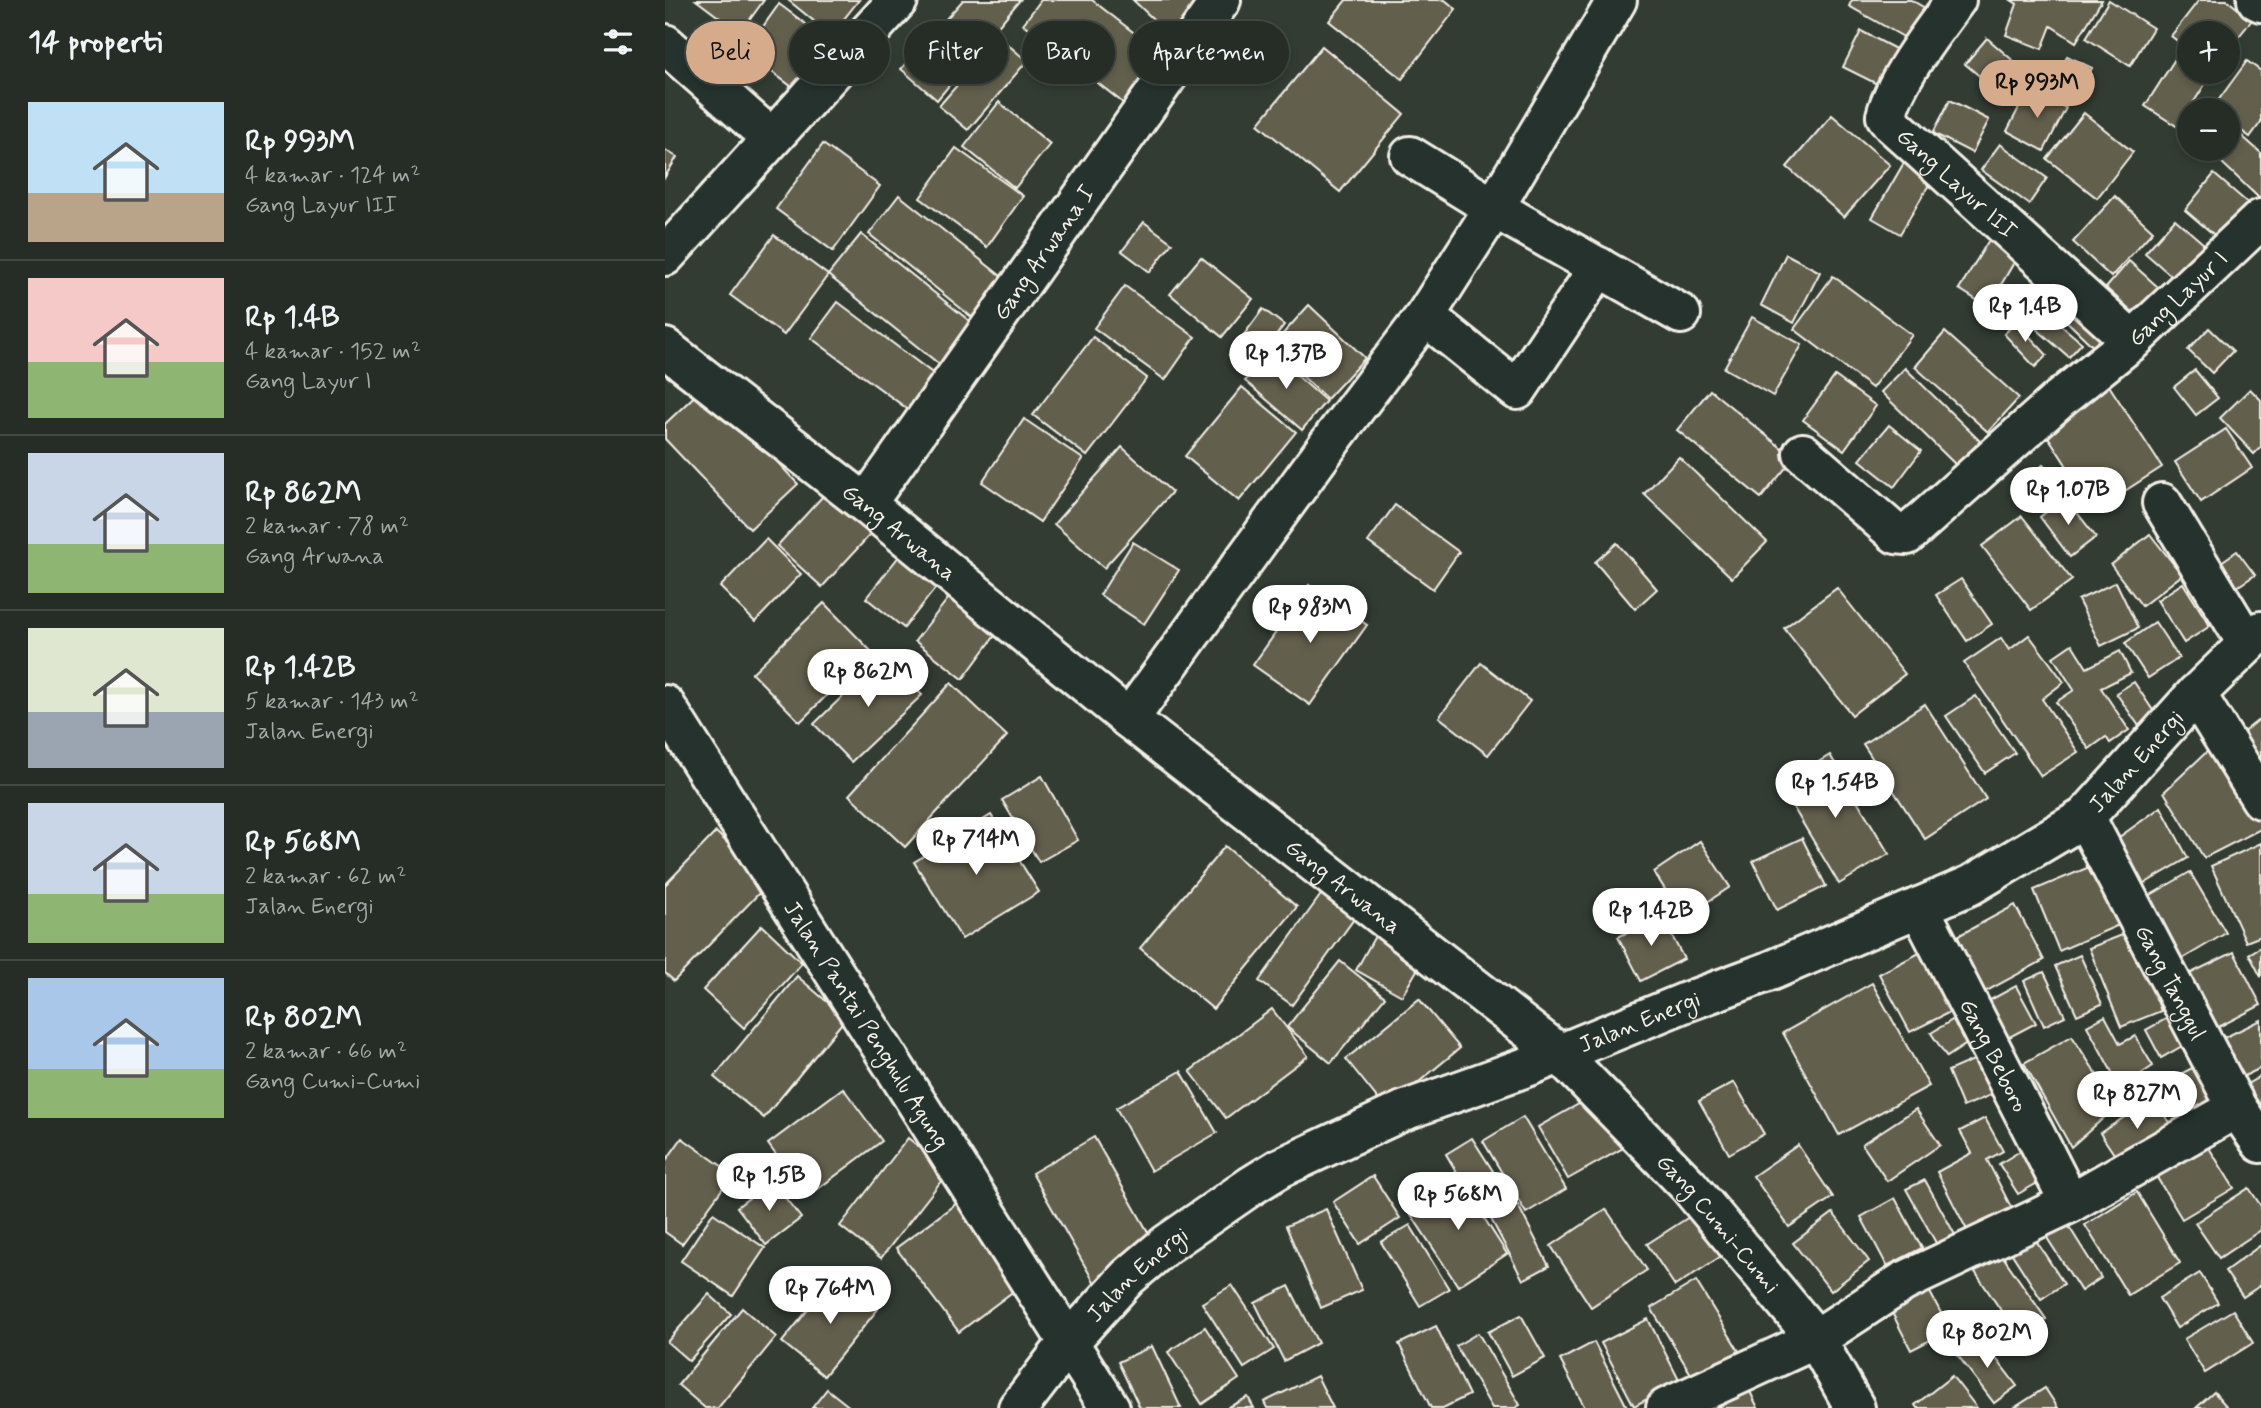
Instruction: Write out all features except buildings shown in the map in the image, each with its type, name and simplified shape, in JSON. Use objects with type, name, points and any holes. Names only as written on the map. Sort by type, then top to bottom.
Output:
[{"type":"main road","name":"Gang Arwana I","points":[[866,504],[1221,0]]},
{"type":"main road","points":[[1129,719],[1425,316],[1495,208],[1617,0]]},
{"type":"main road","name":"Gang Layur III","points":[[1957,0],[1914,59],[1886,116],[2133,341]]},
{"type":"main road","points":[[665,256],[888,3]]},
{"type":"main road","points":[[665,44],[771,138]]},
{"type":"main road","points":[[1410,156],[1495,208],[1681,314]]},
{"type":"main road","name":"Gang Layur I","points":[[1803,453],[1896,534],[1907,535],[2060,398],[2133,341],[2261,219]]},
{"type":"main road","points":[[1425,316],[1517,390],[1599,267]]},
{"type":"main road","name":"Gang Arwana","points":[[665,348],[866,504],[1129,719],[1560,1054]]},
{"type":"main road","points":[[2162,503],[2254,637]]},
{"type":"main road","name":"Jalan Energi","points":[[1018,1408],[1068,1343],[1128,1278],[1167,1244],[1280,1168],[1403,1111],[1560,1054],[1828,948],[1971,885],[2085,817],[2196,694],[2254,637]]},
{"type":"main road","points":[[2196,694],[2261,799]]},
{"type":"main road","name":"Jalan Pantai Penghulu Agung","points":[[665,705],[1109,1408]]},
{"type":"main road","name":"Gang Tanggul","points":[[2085,817],[2237,1108],[2261,1143]]},
{"type":"main road","name":"Gang Beboro","points":[[1919,907],[2070,1203]]},
{"type":"main road","name":"Gang Cumi-Cumi","points":[[1560,1054],[1688,1185],[1816,1339],[1855,1408]]},
{"type":"main road","points":[[1667,1408],[1816,1339],[1903,1282],[2070,1203],[2237,1108]]}]
